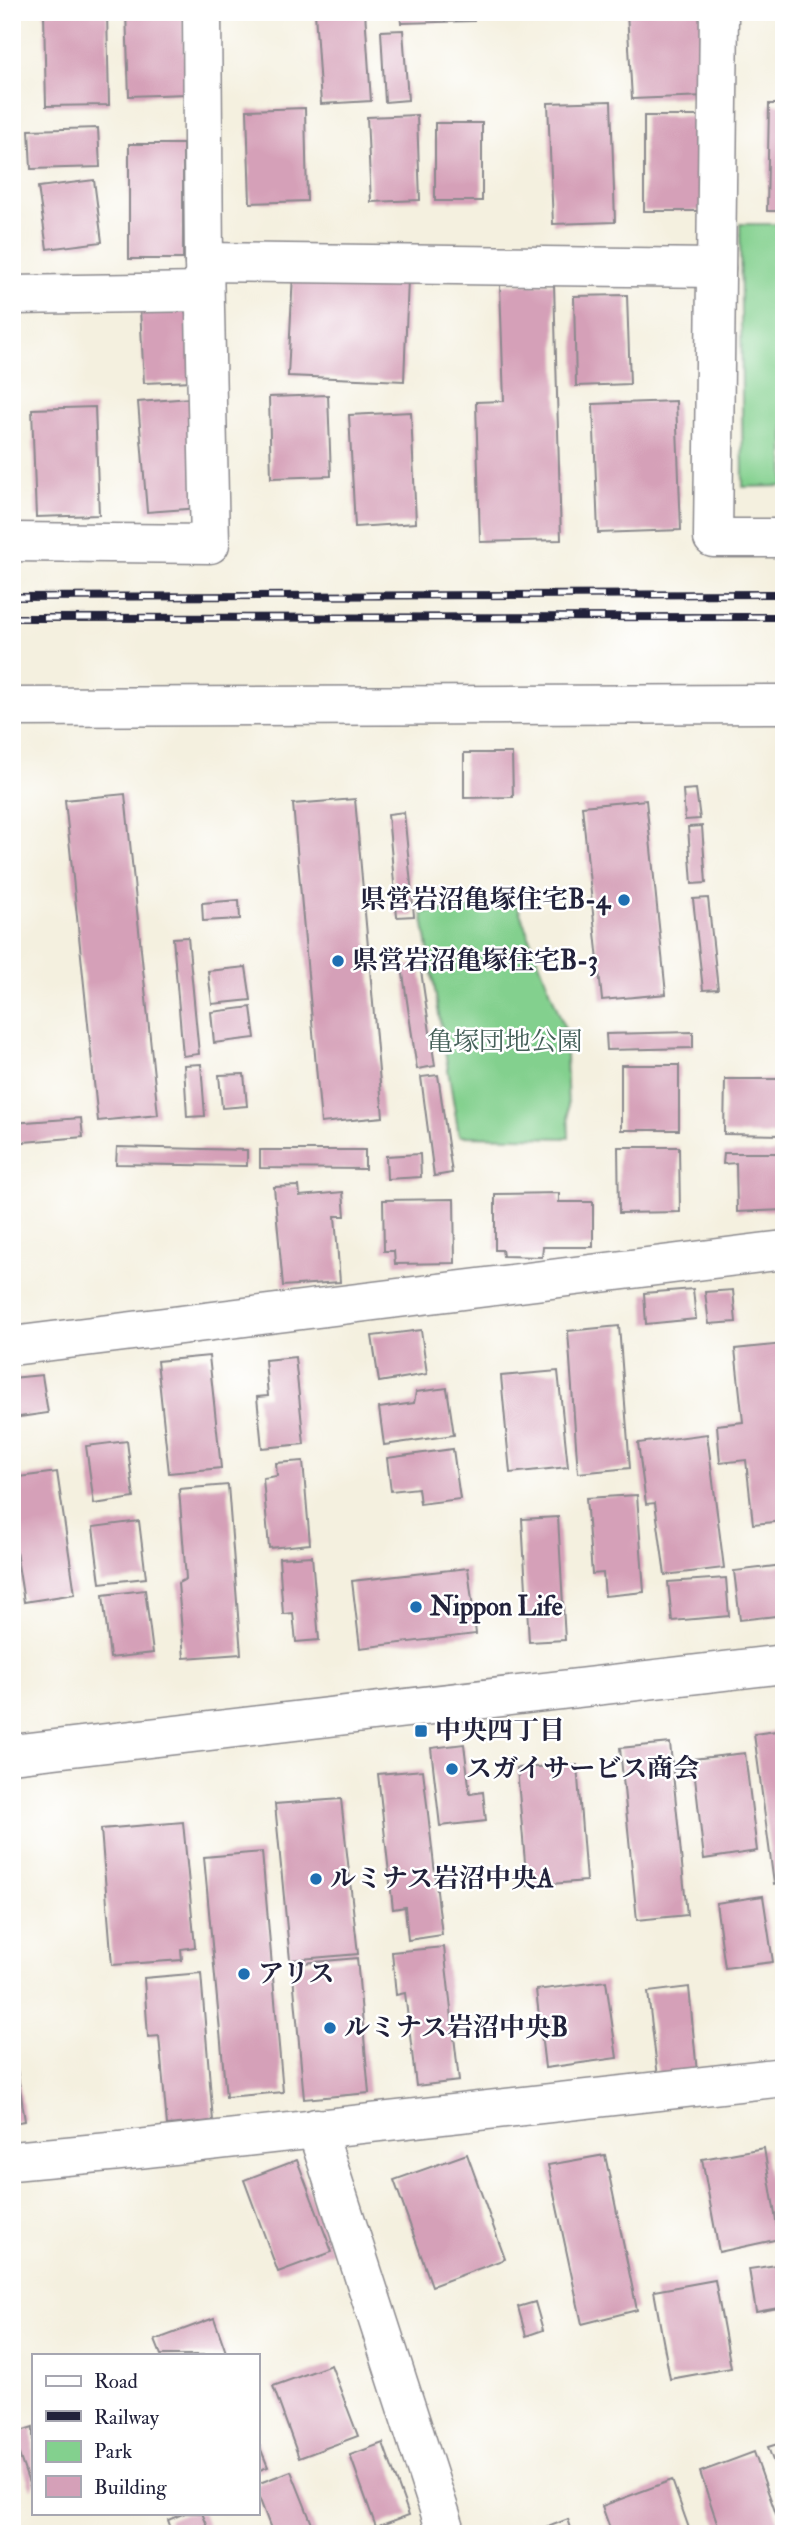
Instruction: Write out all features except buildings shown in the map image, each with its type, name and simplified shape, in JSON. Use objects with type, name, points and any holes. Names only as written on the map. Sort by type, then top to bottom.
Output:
[{"type":"street","points":[[12,542],[210,544],[202,12]]},
{"type":"street","points":[[719,12],[713,538],[784,538]]},
{"type":"street","points":[[12,295],[204,277],[716,268]]},
{"type":"street","points":[[12,706],[784,704]]},
{"type":"street","points":[[12,1346],[784,1250]]},
{"type":"street","points":[[12,1754],[784,1664]]},
{"type":"street","points":[[12,2161],[784,2077]]},
{"type":"street","points":[[316,2128],[447,2534]]},
{"type":"green space","points":[[740,224],[784,224],[784,486],[743,487]]},
{"type":"green space","name":"亀塚団地公園","points":[[517,905],[565,1029],[569,1138],[459,1136],[422,912]]},
{"type":"railway","points":[[12,597],[784,594]]},
{"type":"railway","points":[[12,618],[784,617]]},
{"type":"place","name":"県営岩沼亀塚住宅B-4","points":[[624,900]]},
{"type":"place","name":"県営岩沼亀塚住宅B-3","points":[[338,961]]},
{"type":"place","name":"Nippon Life","points":[[416,1607]]},
{"type":"place","name":"中央四丁目","points":[[421,1731]]},
{"type":"place","name":"スガイサービス商会","points":[[452,1769]]},
{"type":"place","name":"ルミナス岩沼中央A","points":[[316,1879]]},
{"type":"place","name":"アリス","points":[[244,1974]]},
{"type":"place","name":"ルミナス岩沼中央B","points":[[330,2028]]}]
